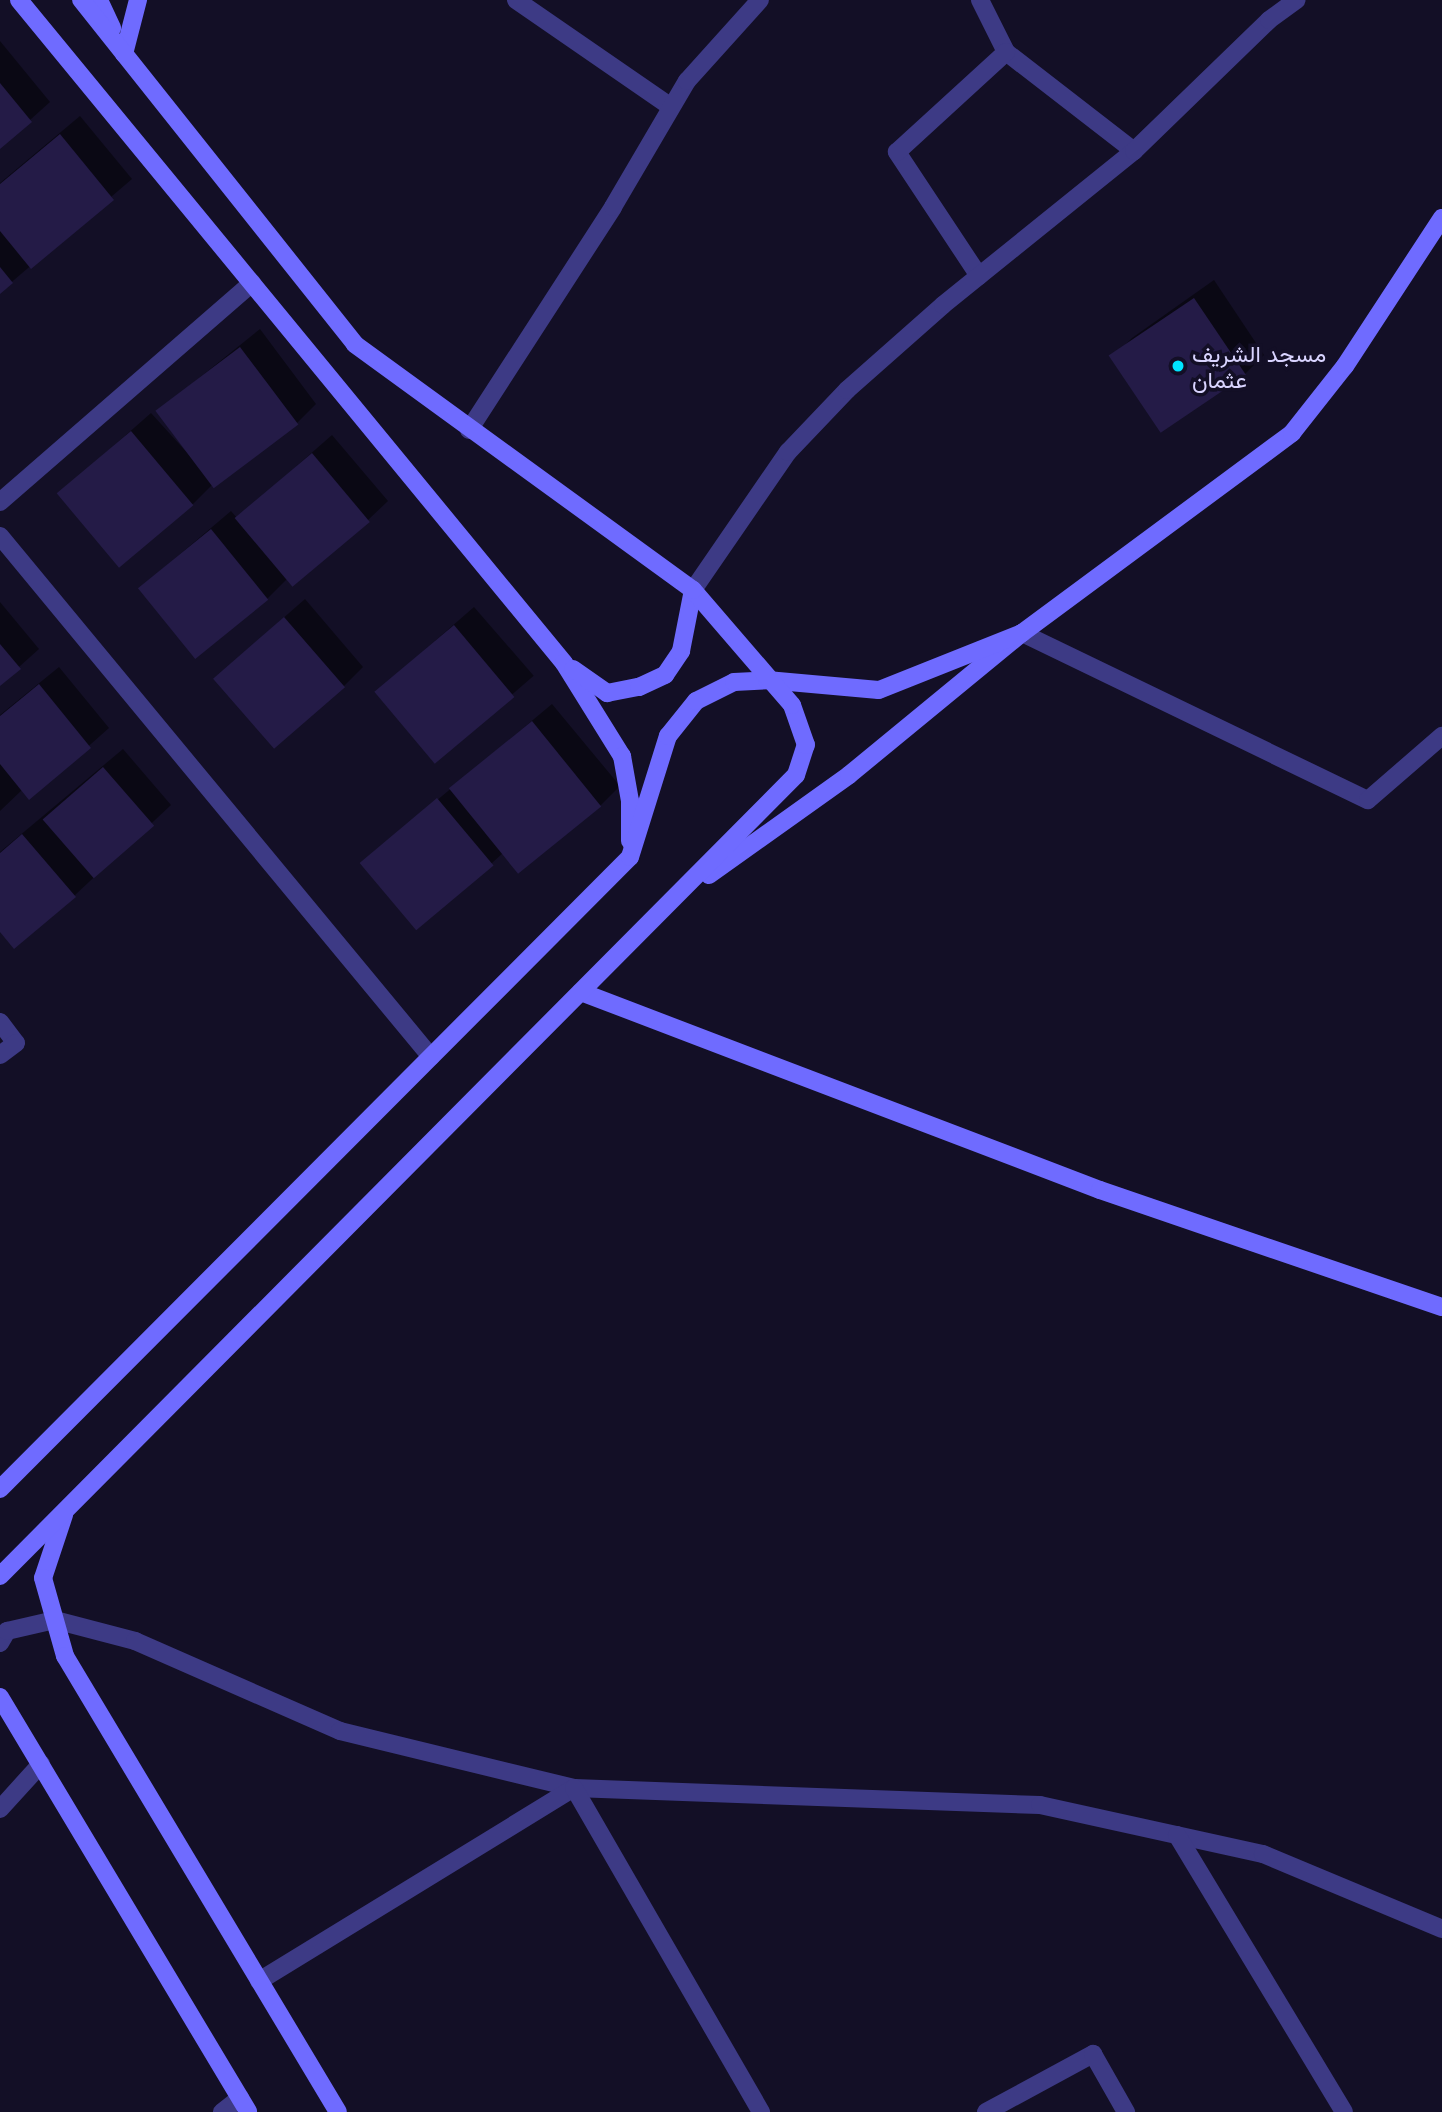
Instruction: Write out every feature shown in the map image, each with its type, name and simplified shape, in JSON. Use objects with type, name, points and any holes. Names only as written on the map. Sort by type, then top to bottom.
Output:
[{"type":"main road","points":[[19,0],[564,663],[622,756],[630,801],[630,857]]},
{"type":"main road","points":[[0,1576],[796,775],[806,745],[792,705],[767,680],[693,590],[468,430],[355,344],[81,0]]},
{"type":"main road","points":[[100,0],[124,54]]},
{"type":"main road","points":[[124,54],[138,0]]},
{"type":"main road","points":[[666,906],[849,775],[1022,633],[1292,433],[1345,366],[1442,218]]},
{"type":"main road","points":[[564,663],[607,693],[639,687],[665,675],[681,651],[693,590]]},
{"type":"main road","points":[[0,1489],[630,857],[667,736],[696,701],[734,682],[767,680],[879,690],[1022,633]]},
{"type":"main road","points":[[581,992],[1100,1190],[1442,1307]]},
{"type":"main road","points":[[66,1510],[43,1578],[65,1656],[338,2112]]},
{"type":"main road","points":[[0,1697],[244,2105]]},
{"type":"street","points":[[516,0],[671,107]]},
{"type":"street","points":[[468,430],[613,207],[687,81],[760,0]]},
{"type":"street","points":[[980,0],[1006,52],[1134,150]]},
{"type":"street","points":[[693,590],[788,452],[847,390],[979,276],[1134,150],[1269,20],[1297,0]]},
{"type":"street","points":[[979,276],[897,152],[1006,52]]},
{"type":"street","points":[[0,502],[252,283]]},
{"type":"street","points":[[0,536],[431,1057]]},
{"type":"street","points":[[1022,633],[1368,800],[1442,736]]},
{"type":"street","points":[[0,1022],[16,1042],[0,1055]]},
{"type":"street","points":[[0,1643],[7,1630],[55,1620],[135,1641],[340,1731],[574,1788],[1040,1805],[1263,1854],[1442,1929]]},
{"type":"street","points":[[0,1809],[41,1764]]},
{"type":"street","points":[[259,1981],[574,1788]]},
{"type":"street","points":[[574,1788],[761,2112]]},
{"type":"street","points":[[1177,1835],[1344,2112]]},
{"type":"street","points":[[986,2112],[1093,2054],[1126,2112]]},
{"type":"street","points":[[222,2112],[244,2105]]},
{"type":"building","points":[[0,83],[32,122],[0,149]]},
{"type":"building","points":[[60,134],[114,200],[31,269],[0,231],[0,184]]},
{"type":"building","points":[[0,267],[13,283],[0,294]]},
{"type":"building","name":"مسجد الشريف عثمان","points":[[1194,298],[1246,375],[1161,433],[1109,356]]},
{"type":"building","points":[[240,347],[298,424],[214,488],[155,411]]},
{"type":"building","points":[[131,431],[193,505],[119,568],[57,493]]},
{"type":"building","points":[[312,453],[370,522],[292,587],[235,518]]},
{"type":"building","points":[[211,529],[268,600],[195,659],[138,588]]},
{"type":"building","points":[[284,617],[345,687],[274,749],[213,679]]},
{"type":"building","points":[[454,625],[514,697],[435,764],[374,692]]},
{"type":"building","points":[[0,644],[21,669],[0,686]]},
{"type":"building","points":[[39,684],[91,748],[29,800],[0,764],[0,716]]},
{"type":"building","points":[[532,721],[601,806],[518,874],[449,788]]},
{"type":"building","points":[[103,767],[154,826],[94,878],[43,819]]},
{"type":"building","points":[[437,798],[494,865],[416,930],[360,863]]},
{"type":"building","points":[[22,834],[76,897],[14,949],[0,932],[0,853]]},
{"type":"place","name":"مسجد الشريف عثمان","points":[[1178,366]]}]
